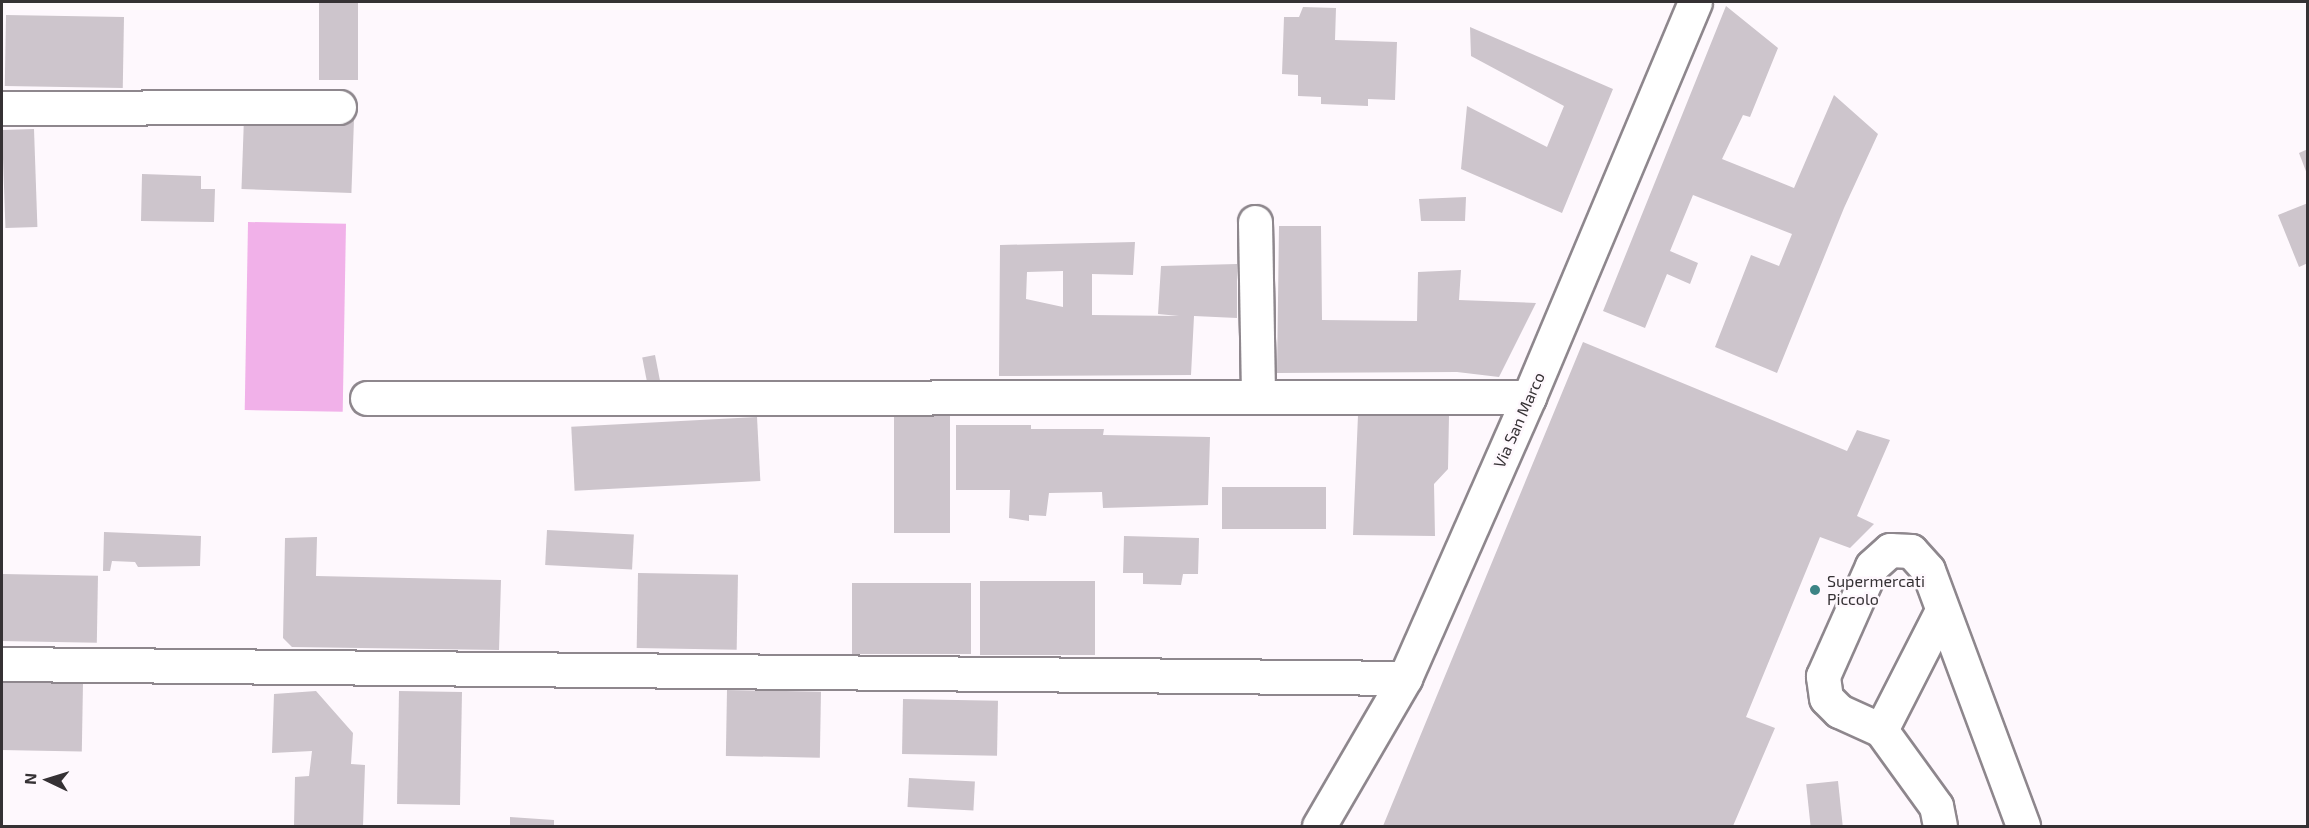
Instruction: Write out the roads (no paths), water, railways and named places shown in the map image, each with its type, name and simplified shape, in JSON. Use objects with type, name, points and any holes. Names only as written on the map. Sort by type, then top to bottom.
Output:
[{"type":"street","name":"Via San Marco","points":[[1319,826],[1405,678],[1530,397],[1695,2]]},
{"type":"street","points":[[2,108],[339,107]]},
{"type":"street","points":[[1255,222],[1258,396]]},
{"type":"street","points":[[367,398],[1530,397]]},
{"type":"street","points":[[1940,826],[1936,806],[1881,730],[1839,711],[1826,699],[1823,676],[1872,566],[1890,550],[1911,551],[1928,570],[1941,612],[2023,826]]},
{"type":"street","points":[[1881,730],[1941,612]]},
{"type":"street","points":[[2,664],[1405,678]]},
{"type":"place","name":"Supermercati Piccolo","points":[[1815,590]]}]
